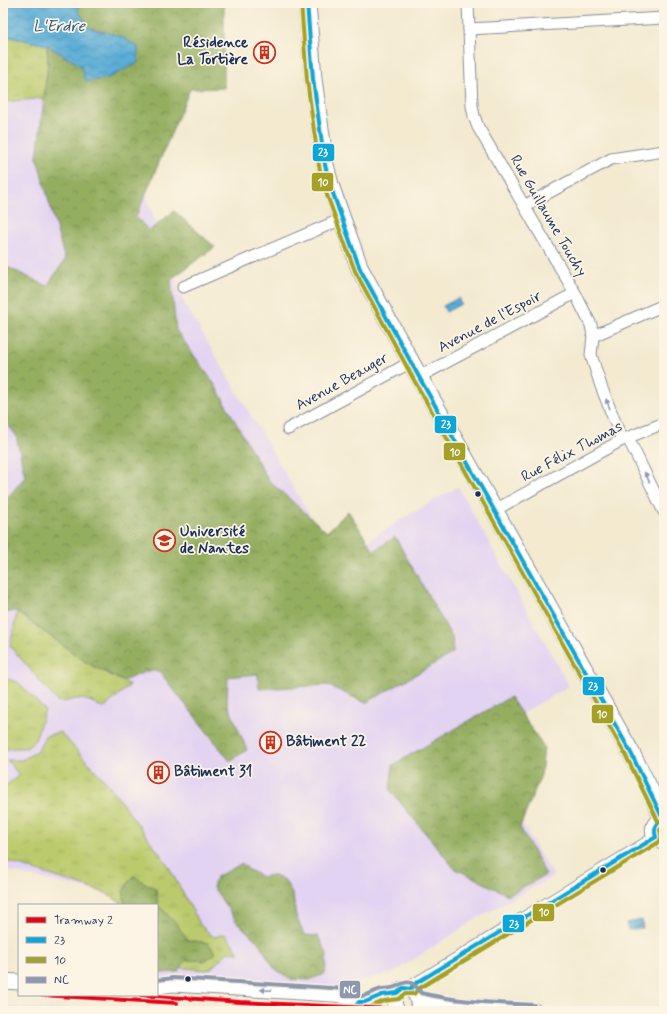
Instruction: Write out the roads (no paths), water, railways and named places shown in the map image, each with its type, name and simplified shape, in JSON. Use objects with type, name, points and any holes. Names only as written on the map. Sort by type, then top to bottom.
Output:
[{"type":"main road","points":[[307,3],[313,79],[325,164],[342,219],[360,269],[419,377],[630,751],[663,819],[658,822],[654,832],[660,840]]},
{"type":"street","name":"Rue Guillaume Touchy","points":[[468,3],[472,106],[474,116],[575,293],[591,325],[593,336],[591,355],[601,386],[625,439],[664,512]]},
{"type":"street","points":[[469,29],[664,18]]},
{"type":"street","points":[[524,206],[611,159],[664,151]]},
{"type":"street","points":[[183,287],[342,219]]},
{"type":"street","name":"Avenue de l'Espoir","points":[[419,377],[575,293]]},
{"type":"street","points":[[593,336],[664,305]]},
{"type":"street","name":"Avenue Beauger","points":[[288,429],[411,362]]},
{"type":"street","name":"Rue Félix Thomas","points":[[495,510],[625,439],[664,423]]},
{"type":"street","points":[[411,998],[413,985],[660,840]]},
{"type":"street","points":[[3,981],[18,982]]},
{"type":"street","points":[[158,986],[173,984],[332,994],[350,996],[362,1006],[382,995],[452,1005],[534,1011]]},
{"type":"street","points":[[397,1011],[395,1001],[411,998]]},
{"type":"water","name":"L'Erdre","points":[[3,3],[80,3],[78,11],[90,28],[120,36],[138,47],[138,63],[108,78],[86,82],[81,66],[47,45],[9,37],[3,39]]},
{"type":"water","points":[[458,298],[461,304],[446,312],[443,306]]},
{"type":"water","points":[[642,920],[643,928],[628,930],[626,923]]},
{"type":"tram line","name":"2","points":[[58,996],[177,1003]]},
{"type":"tram line","name":"2","points":[[155,996],[240,1002],[435,1011]]},
{"type":"place","name":"Résidence La Tortière","points":[[264,52]]},
{"type":"place","name":"Université de Nantes","points":[[164,541]]},
{"type":"place","name":"Bâtiment 22","points":[[271,742]]},
{"type":"place","name":"Bâtiment 31","points":[[159,772]]}]
